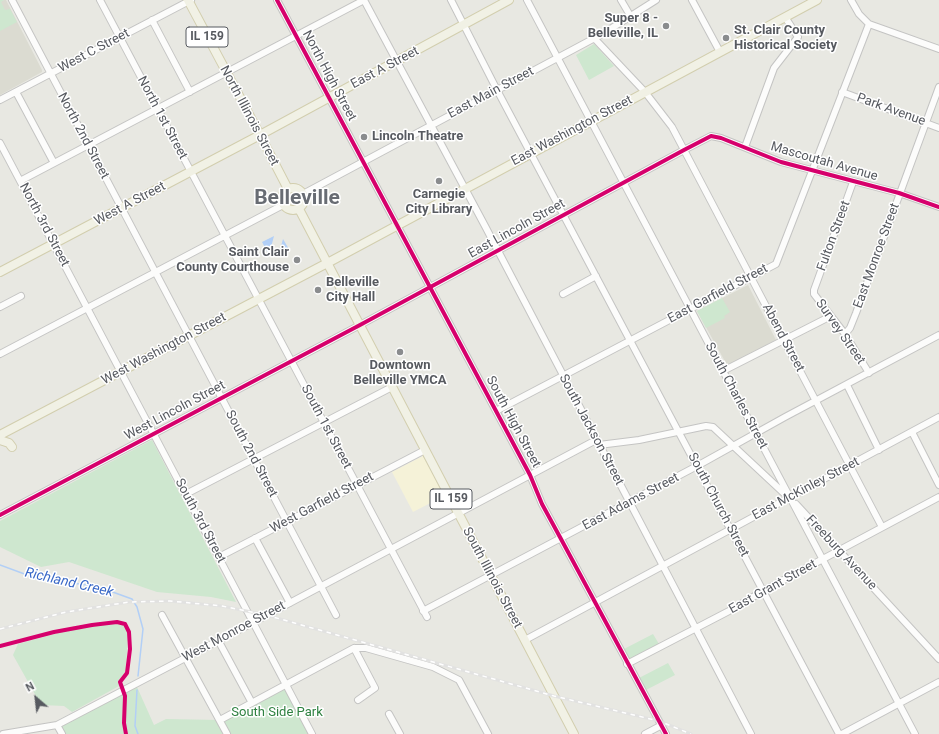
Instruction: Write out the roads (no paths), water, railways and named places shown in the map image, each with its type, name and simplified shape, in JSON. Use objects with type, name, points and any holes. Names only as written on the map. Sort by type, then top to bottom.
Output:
[{"type":"main road","name":"East A Street","points":[[260,136],[509,0]]},
{"type":"main road","name":"East Washington Street","points":[[327,263],[817,0]]},
{"type":"main road","name":"North Illinois Street","points":[[189,1],[288,189]]},
{"type":"main road","name":"West A Street","points":[[0,272],[260,136]]},
{"type":"main road","points":[[296,188],[303,194],[304,203],[299,209],[292,211],[288,210],[283,205],[282,196],[288,189],[296,188]]},
{"type":"main road","name":"South Illinois Street","points":[[299,209],[574,734]]},
{"type":"main road","name":"West Washington Street","points":[[0,435],[327,263]]},
{"type":"main road","points":[[0,440],[9,443],[12,447]]},
{"type":"street","name":"North 2nd Street","points":[[13,0],[50,74],[155,272]]},
{"type":"street","name":"North 1st Street","points":[[100,0],[224,236]]},
{"type":"street","name":"North High Street","points":[[277,0],[363,162]]},
{"type":"street","points":[[20,181],[364,0]]},
{"type":"street","name":"South Jackson Street","points":[[364,0],[751,734]]},
{"type":"street","name":"South Church Street","points":[[450,0],[763,591],[841,734]]},
{"type":"street","name":"South Charles Street","points":[[527,0],[915,734]]},
{"type":"street","points":[[621,0],[630,16]]},
{"type":"street","name":"East Main Street","points":[[303,194],[594,38],[656,0]]},
{"type":"street","points":[[692,0],[720,52]]},
{"type":"street","points":[[851,0],[859,14],[869,24],[939,49]]},
{"type":"street","name":"West C Street","points":[[0,100],[189,1]]},
{"type":"street","points":[[745,147],[774,68],[798,37],[785,17]]},
{"type":"street","points":[[152,20],[190,92]]},
{"type":"street","name":"East Garfield Street","points":[[496,411],[776,264],[869,24]]},
{"type":"street","points":[[594,38],[645,92],[672,127],[684,150]]},
{"type":"street","name":"East Monroe Street","points":[[845,334],[850,328],[856,313],[939,86]]},
{"type":"street","points":[[16,92],[54,163]]},
{"type":"street","name":"Park Avenue","points":[[842,92],[939,128]]},
{"type":"street","name":"Mascoutah Avenue","points":[[684,150],[711,136],[721,138],[781,162],[899,193],[939,207]]},
{"type":"street","name":"North 3rd Street","points":[[0,143],[87,308]]},
{"type":"street","name":"East Lincoln Street","points":[[360,325],[498,252],[684,150]]},
{"type":"street","name":"Abend Street","points":[[684,150],[882,527]]},
{"type":"street","name":"South High Street","points":[[363,162],[496,411],[530,476],[542,504],[666,734]]},
{"type":"street","name":"Fulton Street","points":[[814,290],[853,182]]},
{"type":"street","points":[[0,354],[283,205]]},
{"type":"street","name":"South 1st Street","points":[[224,236],[427,617]]},
{"type":"street","name":"South 2nd Street","points":[[155,272],[336,615]]},
{"type":"street","points":[[563,294],[596,276]]},
{"type":"street","name":"Survey Street","points":[[814,290],[814,294],[845,334],[869,373]]},
{"type":"street","points":[[0,307],[21,296]]},
{"type":"street","name":"South 3rd Street","points":[[87,308],[312,734]]},
{"type":"street","points":[[723,371],[831,316]]},
{"type":"street","name":"West Lincoln Street","points":[[0,515],[360,325]]},
{"type":"street","name":"East Adams Street","points":[[423,611],[757,434],[938,335]]},
{"type":"street","points":[[847,385],[879,450]]},
{"type":"street","points":[[186,494],[392,387]]},
{"type":"street","name":"East McKinley Street","points":[[525,640],[939,417]]},
{"type":"street","name":"Freeburg Avenue","points":[[679,432],[712,426],[790,498],[939,658]]},
{"type":"street","points":[[458,513],[598,442],[639,440],[679,432]]},
{"type":"street","points":[[912,432],[939,485]]},
{"type":"street","name":"West Garfield Street","points":[[219,557],[425,450]]},
{"type":"street","name":"East Grant Street","points":[[628,664],[939,497]]},
{"type":"street","name":"West Monroe Street","points":[[3,734],[57,725],[391,550],[458,513]]},
{"type":"street","points":[[255,538],[290,603]]},
{"type":"street","points":[[162,615],[227,734]]},
{"type":"street","points":[[218,640],[252,703]]},
{"type":"street","points":[[220,720],[354,648],[366,648],[433,667],[459,680],[488,734]]},
{"type":"street","points":[[354,648],[375,688],[358,700]]},
{"type":"street","points":[[841,734],[939,682]]},
{"type":"street","points":[[389,714],[400,734]]},
{"type":"street","points":[[57,725],[62,734]]},
{"type":"street","points":[[645,734],[662,725]]},
{"type":"water","points":[[274,236],[269,255],[262,242]]},
{"type":"water","points":[[283,239],[290,251],[278,257]]},
{"type":"waterway","name":"Richland Creek","points":[[0,565],[38,579],[96,586],[132,599],[137,607],[143,629],[138,676]]},
{"type":"waterway","name":"Richland Creek","points":[[137,690],[135,726],[138,734]]},
{"type":"railway","points":[[0,629],[66,612],[129,602],[170,601],[222,606],[266,615],[554,696],[659,721],[691,734]]},
{"type":"place","name":"Super 8 - Belleville, IL","points":[[666,26]]},
{"type":"place","name":"St. Clair County Historical Society","points":[[726,38]]},
{"type":"place","name":"Lincoln Theatre","points":[[364,137]]},
{"type":"place","name":"Carnegie City Library","points":[[439,181]]},
{"type":"place","name":"Saint Clair County Courthouse","points":[[297,260]]},
{"type":"place","name":"Belleville City Hall","points":[[318,290]]},
{"type":"place","name":"Downtown Belleville YMCA","points":[[400,352]]},
{"type":"district","name":"Belleville","points":[[297,199]]},
{"type":"park label","name":"South Side Park","points":[[277,713]]}]
